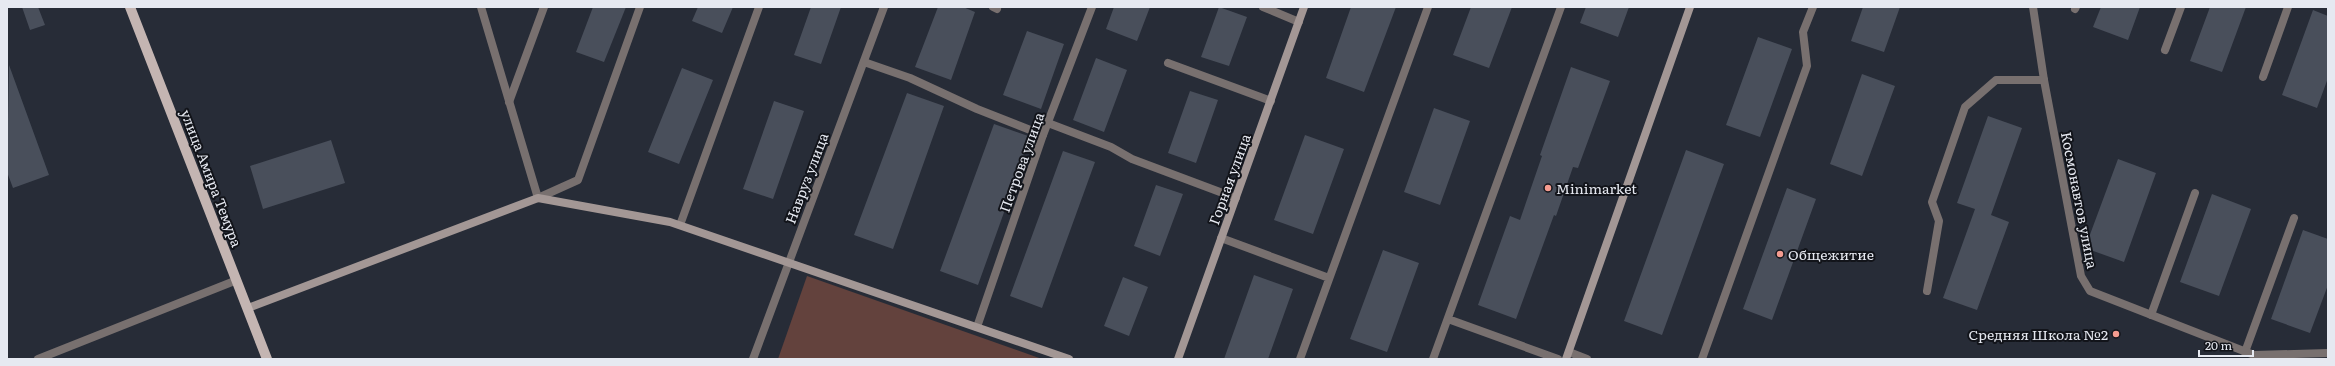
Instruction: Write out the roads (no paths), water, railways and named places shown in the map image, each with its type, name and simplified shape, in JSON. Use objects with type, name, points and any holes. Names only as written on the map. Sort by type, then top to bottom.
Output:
[{"type":"main road","name":"улица Амира Темура","points":[[130,7],[267,359]]},
{"type":"street","points":[[481,7],[538,198]]},
{"type":"street","points":[[509,102],[544,7]]},
{"type":"street","points":[[248,308],[538,198],[578,180],[640,7]]},
{"type":"street","points":[[680,225],[759,7]]},
{"type":"street","name":"Навруз улица","points":[[754,359],[788,262],[884,7]]},
{"type":"street","name":"Петрова улица","points":[[977,327],[1048,123],[1092,7]]},
{"type":"street","points":[[1263,7],[1299,22]]},
{"type":"street","name":"Горная улица","points":[[1178,359],[1304,7]]},
{"type":"street","points":[[1300,359],[1428,7]]},
{"type":"street","points":[[1433,359],[1561,7]]},
{"type":"street","points":[[1587,359],[1567,355],[1690,7]]},
{"type":"street","points":[[1702,359],[1807,66],[1803,32],[1812,7]]},
{"type":"street","name":"Космонавтов улица","points":[[2033,7],[2044,80],[2081,276],[2090,291],[2245,352],[2254,357]]},
{"type":"street","points":[[2165,50],[2181,7]]},
{"type":"street","points":[[2263,77],[2288,7]]},
{"type":"street","points":[[864,62],[910,78],[977,109],[1044,135]]},
{"type":"street","points":[[1168,63],[1271,101]]},
{"type":"street","points":[[1927,291],[1939,221],[1932,202],[1965,107],[1996,80],[2044,80]]},
{"type":"street","points":[[1048,123],[1111,147],[1132,158],[1236,198]]},
{"type":"street","points":[[2151,315],[2195,193]]},
{"type":"street","points":[[538,198],[680,225],[1069,359]]},
{"type":"street","points":[[2245,352],[2294,218]]},
{"type":"street","points":[[1221,238],[1329,278]]},
{"type":"street","points":[[38,359],[237,280]]},
{"type":"street","points":[[1448,319],[1558,359]]},
{"type":"street","points":[[2254,357],[2328,353]]},
{"type":"place","name":"Minimarket","points":[[1548,188]]},
{"type":"place","name":"Общежитие","points":[[1780,254]]},
{"type":"place","name":"Средняя Школа №2","points":[[2116,334]]}]
